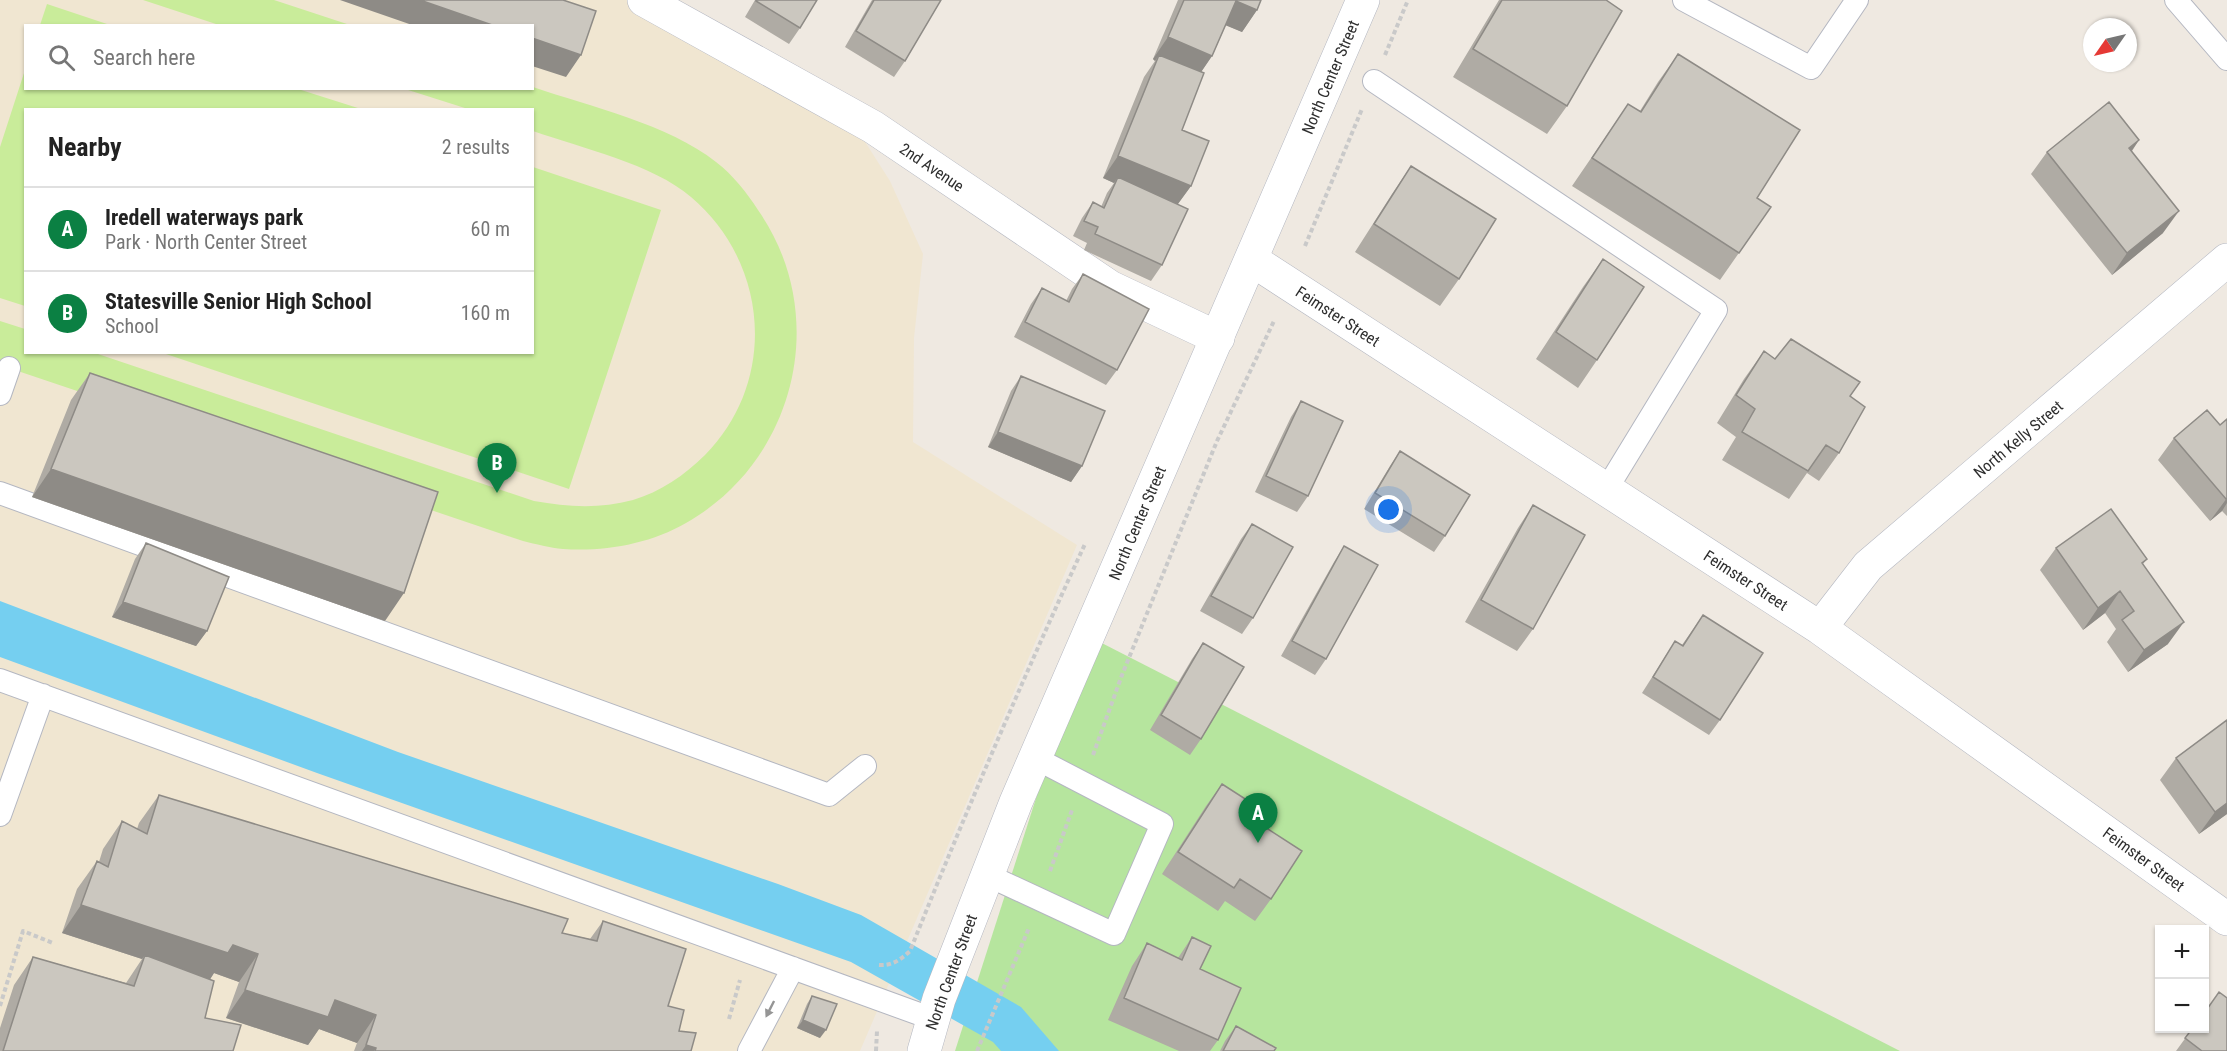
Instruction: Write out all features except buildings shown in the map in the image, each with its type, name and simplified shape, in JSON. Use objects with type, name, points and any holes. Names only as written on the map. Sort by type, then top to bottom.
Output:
[{"type":"street","name":"2nd Avenue","points":[[645,0],[873,127],[1110,287],[1218,338]]},
{"type":"street","name":"North Center Street","points":[[924,1051],[943,988],[1035,758],[1363,0]]},
{"type":"street","name":"Feimster Street","points":[[1252,260],[1820,628],[2227,919]]},
{"type":"street","name":"North Kelly Street","points":[[1820,628],[1868,566],[2227,260]]},
{"type":"lane","points":[[1684,0],[1811,68],[1857,0]]},
{"type":"lane","points":[[2176,0],[2227,59]]},
{"type":"lane","points":[[1374,81],[1716,310],[1606,490]]},
{"type":"lane","points":[[0,394],[9,368]]},
{"type":"lane","points":[[0,493],[828,795],[865,766]]},
{"type":"lane","points":[[0,680],[933,1019]]},
{"type":"lane","points":[[0,815],[43,695]]},
{"type":"lane","points":[[987,875],[1114,934],[1162,824],[1035,758]]},
{"type":"lane","points":[[749,1051],[793,968]]},
{"type":"path","points":[[1305,246],[1408,0]]},
{"type":"path","points":[[977,1051],[1039,900],[1122,675],[1217,441],[1274,321]]},
{"type":"path","points":[[0,1006],[22,931],[53,943]]},
{"type":"path","points":[[726,1029],[748,951]]},
{"type":"shaded area","points":[[0,0],[644,0],[846,112],[890,181],[923,254],[914,338],[913,442],[1077,545],[860,1051],[0,1051]]},
{"type":"green space","points":[[143,0],[274,0],[347,24],[216,24]]},
{"type":"green space","points":[[47,4],[107,24],[40,24]]},
{"type":"green space","points":[[24,73],[24,90],[301,90],[358,108],[24,108],[24,306],[0,298],[0,147]]},
{"type":"green space","points":[[534,87],[628,118],[675,137],[716,162],[739,184],[758,210],[780,251],[793,294],[797,338],[791,382],[777,424],[754,462],[724,496],[686,523],[642,541],[610,548],[579,550],[538,545],[0,365],[0,321],[24,329],[24,354],[98,354],[534,501],[571,506],[608,505],[643,497],[662,488],[681,476],[705,455],[729,425],[745,393],[753,358],[755,323],[749,288],[736,255],[717,224],[691,197],[675,185],[637,166],[534,131],[534,108],[465,108],[408,90],[534,90]]},
{"type":"green space","points":[[534,167],[661,210],[569,489],[166,354],[534,354]]},
{"type":"green space","points":[[1088,636],[1900,1051],[955,1051]]},
{"type":"water","points":[[0,601],[398,752],[861,915],[1021,1007],[1059,1051],[1001,1051],[993,1042],[851,962],[317,773],[0,657]]},
{"type":"place","name":"Statesville Senior High School","points":[[497,493]]},
{"type":"place","name":"Iredell waterways park","points":[[1258,843]]}]
